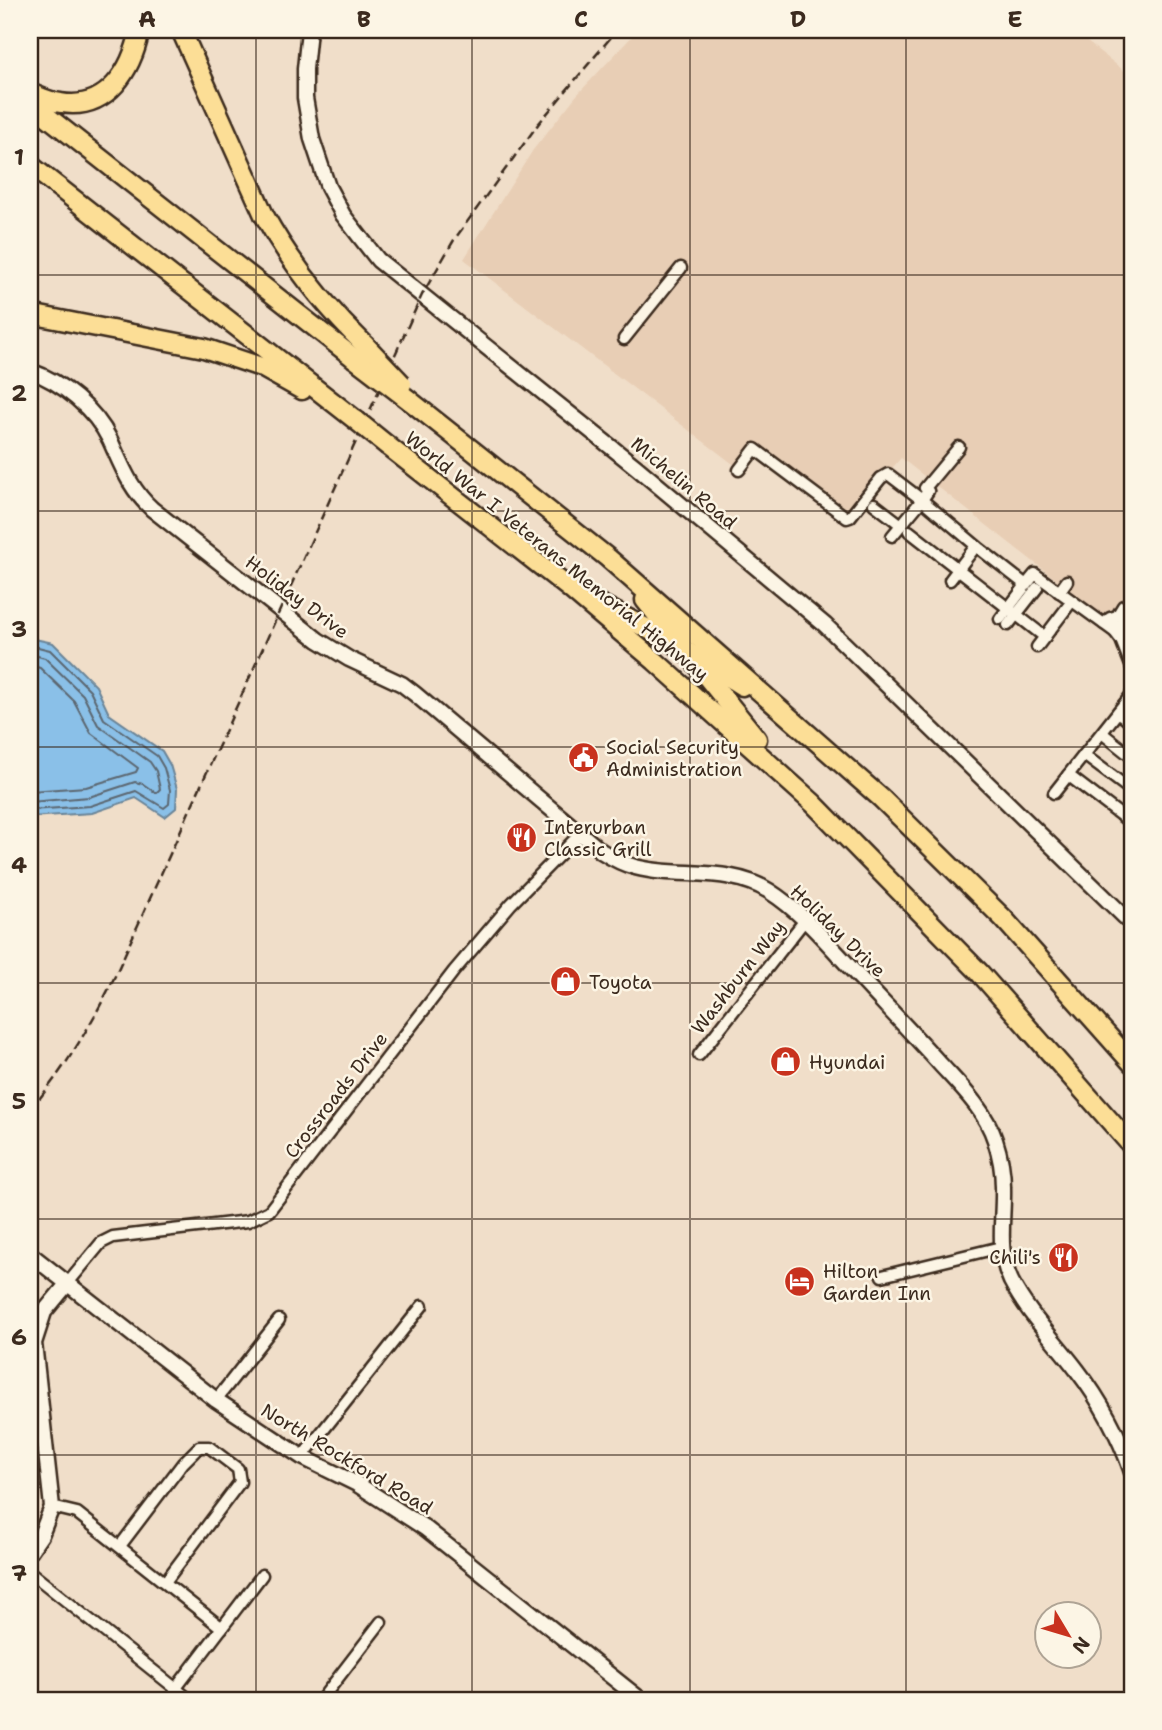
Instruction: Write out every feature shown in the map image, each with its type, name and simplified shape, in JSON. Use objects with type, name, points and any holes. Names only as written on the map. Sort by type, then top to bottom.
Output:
[{"type":"highway","points":[[30,93],[60,103],[73,104],[93,100],[109,91],[126,71],[140,30]]},
{"type":"highway","points":[[181,30],[279,244],[359,352]]},
{"type":"highway","name":"World War I Veterans Memorial Highway","points":[[30,103],[359,352],[429,415],[608,558],[881,797],[1003,918],[1132,1063]]},
{"type":"highway","name":"World War I Veterans Memorial Highway","points":[[30,165],[334,407],[357,421],[569,588],[655,661],[813,803],[979,972],[1132,1146]]},
{"type":"highway","points":[[30,314],[224,353],[261,367],[334,407]]},
{"type":"highway","points":[[608,558],[748,729],[813,803]]},
{"type":"highway","points":[[569,588],[686,650],[764,701],[828,751]]},
{"type":"street","name":"Michelin Road","points":[[309,30],[305,79],[312,139],[328,187],[343,215],[378,260],[636,467],[825,625],[1132,924]]},
{"type":"street","points":[[624,339],[681,268]]},
{"type":"street","name":"Holiday Drive","points":[[30,371],[54,382],[92,414],[107,435],[131,485],[152,509],[318,640],[415,694],[601,851],[636,868],[712,873],[750,882],[768,891],[805,920],[926,1048],[978,1106],[987,1121],[995,1138],[1002,1172],[1002,1247],[1009,1276],[1094,1393],[1120,1439],[1132,1472]]},
{"type":"street","points":[[891,536],[905,528],[928,491],[925,488],[959,447]]},
{"type":"street","points":[[739,470],[755,449],[847,518],[881,478],[888,474],[976,547],[1032,587]]},
{"type":"street","points":[[874,504],[1045,637]]},
{"type":"street","points":[[950,580],[976,547]]},
{"type":"street","points":[[1004,622],[1032,587],[1035,574],[1064,586],[1073,601],[1105,623],[1111,626],[1122,618]]},
{"type":"street","points":[[1064,586],[1065,593],[1105,623]]},
{"type":"street","points":[[1037,647],[1073,601]]},
{"type":"street","points":[[1122,618],[1119,632],[1132,642]]},
{"type":"street","points":[[1122,618],[1121,640],[1132,668]]},
{"type":"street","points":[[1054,793],[1132,694]]},
{"type":"street","points":[[1118,712],[1132,724]]},
{"type":"street","points":[[1102,733],[1132,757]]},
{"type":"street","points":[[1084,755],[1132,791]]},
{"type":"street","points":[[1068,775],[1132,824]]},
{"type":"street","name":"Crossroads Drive","points":[[68,1283],[101,1243],[113,1237],[248,1221],[269,1211],[454,971],[511,904],[580,834]]},
{"type":"street","name":"Washburn Way","points":[[699,1055],[805,920]]},
{"type":"street","points":[[882,1276],[1002,1247]]},
{"type":"street","name":"North Rockford Road","points":[[30,1254],[216,1401],[302,1458],[357,1484],[425,1528],[641,1700]]},
{"type":"street","points":[[30,1551],[41,1535],[52,1507],[34,1343],[44,1312],[68,1283]]},
{"type":"street","points":[[302,1458],[422,1306]]},
{"type":"street","points":[[216,1401],[279,1320]]},
{"type":"street","points":[[120,1546],[183,1463],[200,1447],[209,1447],[238,1469],[240,1482],[165,1582]]},
{"type":"street","points":[[52,1507],[78,1513],[222,1628]]},
{"type":"street","points":[[30,1572],[190,1700]]},
{"type":"street","points":[[176,1688],[262,1576]]},
{"type":"street","points":[[321,1700],[381,1622]]},
{"type":"shaded area","points":[[638,30],[1072,30],[1132,77],[1132,639],[901,458],[851,515],[758,446],[741,470],[464,259],[533,150],[576,96]]},
{"type":"water","points":[[30,638],[53,643],[96,686],[109,714],[162,751],[170,765],[177,789],[176,808],[165,817],[136,798],[92,813],[30,817]]},
{"type":"railway","points":[[30,1110],[77,1046],[115,976],[422,295],[454,240],[539,123],[617,30]]},
{"type":"place","name":"Social Security Administration","points":[[583,758]]},
{"type":"place","name":"Interurban Classic Grill","points":[[521,838]]},
{"type":"place","name":"Toyota","points":[[566,982]]},
{"type":"place","name":"Hyundai","points":[[786,1062]]},
{"type":"place","name":"Chili's","points":[[1064,1257]]},
{"type":"place","name":"Hilton Garden Inn","points":[[800,1282]]}]
